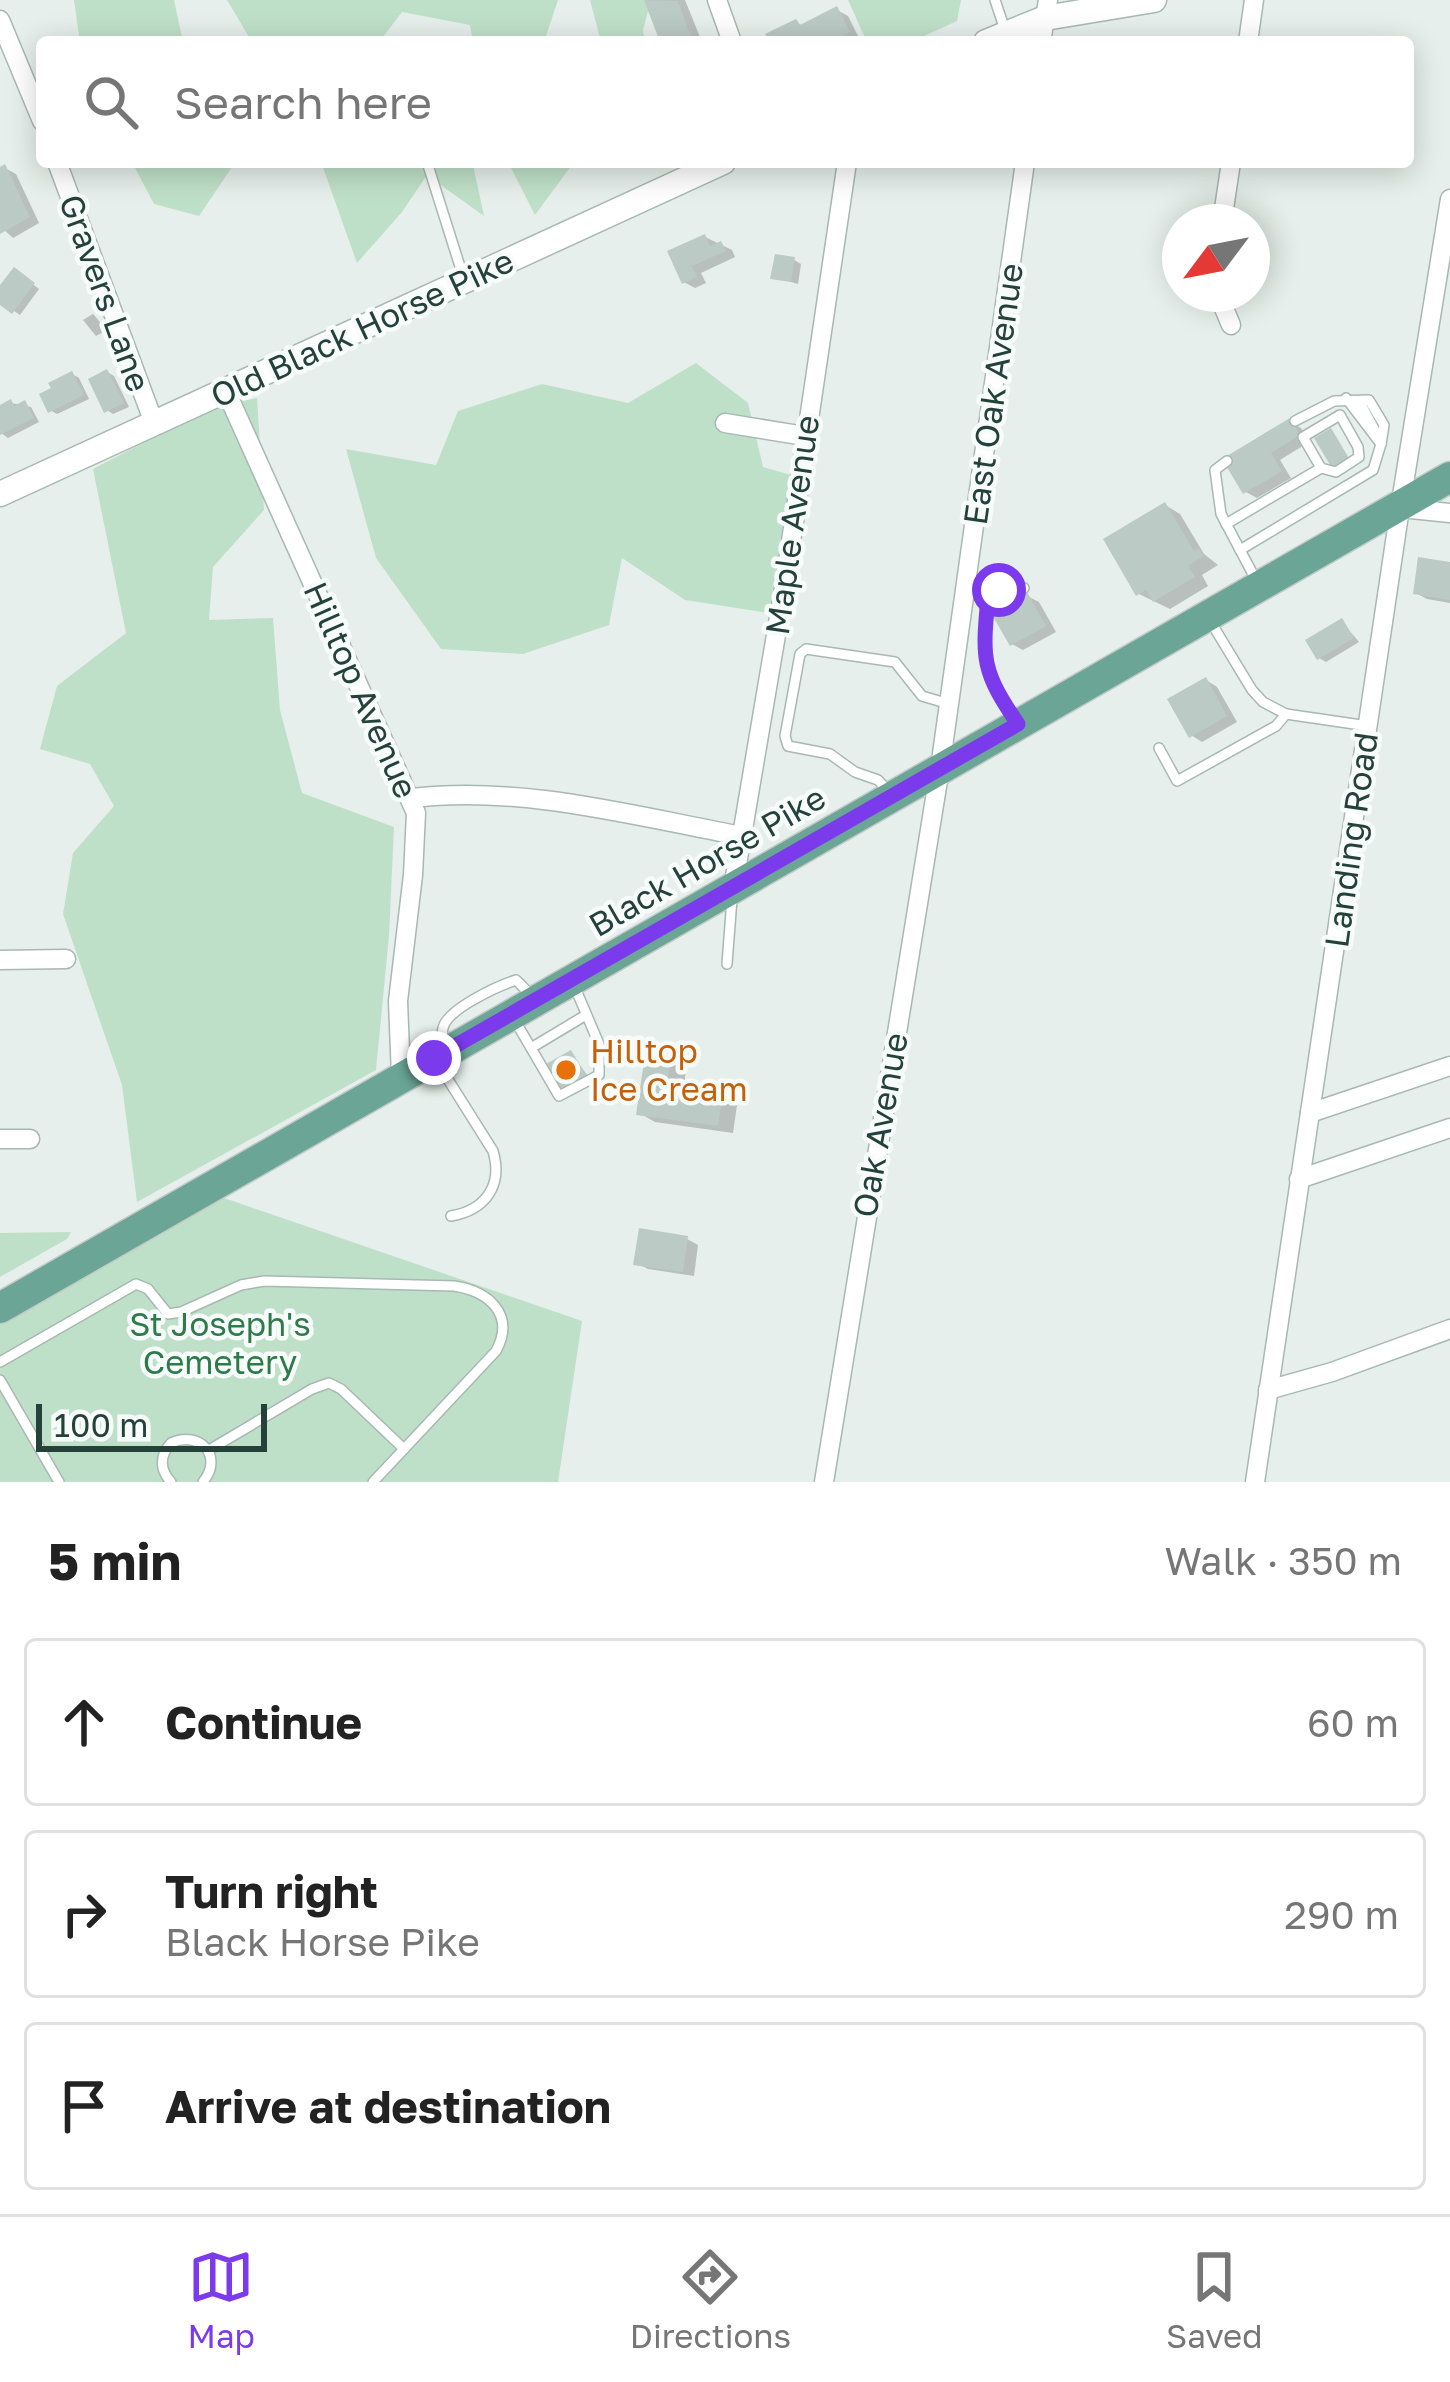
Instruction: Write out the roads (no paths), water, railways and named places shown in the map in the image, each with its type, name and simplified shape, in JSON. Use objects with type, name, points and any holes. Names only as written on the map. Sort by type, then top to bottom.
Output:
[{"type":"main road","name":"Black Horse Pike","points":[[0,1308],[1450,477]]},
{"type":"street","points":[[718,0],[730,36]]},
{"type":"street","points":[[1001,36],[1045,20],[1154,0]]},
{"type":"street","points":[[1249,36],[1254,0]]},
{"type":"street","points":[[0,20],[36,107]]},
{"type":"street","name":"Gravers Lane","points":[[59,168],[154,424]]},
{"type":"street","name":"Old Black Horse Pike","points":[[0,494],[710,168]]},
{"type":"street","name":"Maple Avenue","points":[[733,888],[785,582],[846,168]]},
{"type":"street","name":"East Oak Avenue","points":[[940,768],[1024,168]]},
{"type":"street","points":[[1225,204],[1230,168]]},
{"type":"street","name":"Landing Road","points":[[1255,1482],[1450,199]]},
{"type":"street","points":[[1225,312],[1231,326]]},
{"type":"street","name":"Hilltop Avenue","points":[[226,391],[416,813],[398,1001],[401,1077]]},
{"type":"street","points":[[725,423],[805,436]]},
{"type":"street","points":[[1400,508],[1450,513]]},
{"type":"street","name":"Oak Avenue","points":[[824,1482],[940,768]]},
{"type":"street","points":[[412,798],[466,795],[559,802],[742,836]]},
{"type":"street","points":[[0,960],[66,958]]},
{"type":"street","points":[[1310,1112],[1450,1066]]},
{"type":"street","points":[[1299,1179],[1450,1128]]},
{"type":"street","points":[[0,1139],[30,1139]]},
{"type":"street","points":[[1268,1390],[1450,1329]]},
{"type":"lane","points":[[994,0],[996,36]]},
{"type":"lane","points":[[429,168],[465,281]]},
{"type":"lane","points":[[1240,550],[1373,470],[1381,444],[1346,398],[1294,421]]},
{"type":"lane","points":[[1288,446],[1303,437],[1340,415],[1359,457],[1336,472],[1303,437]]},
{"type":"lane","points":[[1226,524],[1321,459]]},
{"type":"lane","points":[[1227,461],[1215,470],[1218,501],[1259,585]]},
{"type":"lane","points":[[1018,724],[990,682],[983,644],[988,598],[999,590],[1024,588]]},
{"type":"lane","points":[[1207,614],[1263,702],[1286,714],[1368,727]]},
{"type":"lane","points":[[893,796],[878,780],[855,772],[830,754],[788,746],[785,736],[800,654],[806,649],[819,650],[895,662],[922,695],[949,704]]},
{"type":"lane","points":[[1159,748],[1177,781],[1276,726],[1286,714]]},
{"type":"lane","points":[[727,964],[733,888]]},
{"type":"lane","points":[[523,1007],[531,1048],[559,1096],[599,1075],[599,1044],[572,980]]},
{"type":"lane","points":[[531,1048],[586,1015]]},
{"type":"lane","points":[[441,1054],[497,1166],[490,1196],[468,1213],[451,1216]]},
{"type":"lane","points":[[0,1362],[136,1284],[148,1289],[168,1314],[241,1285],[264,1282],[454,1286],[484,1293],[500,1317],[503,1339],[488,1362],[373,1482]]},
{"type":"lane","points":[[0,1380],[59,1482]]},
{"type":"lane","points":[[209,1450],[329,1383],[404,1449]]},
{"type":"lane","points":[[153,1482],[168,1479],[162,1457],[171,1442],[188,1437],[209,1450],[212,1466],[203,1482]]},
{"type":"place","name":"Hilltop Ice Cream","points":[[566,1070]]},
{"type":"park label","name":"St Joseph's Cemetery","points":[[220,1343]]}]
